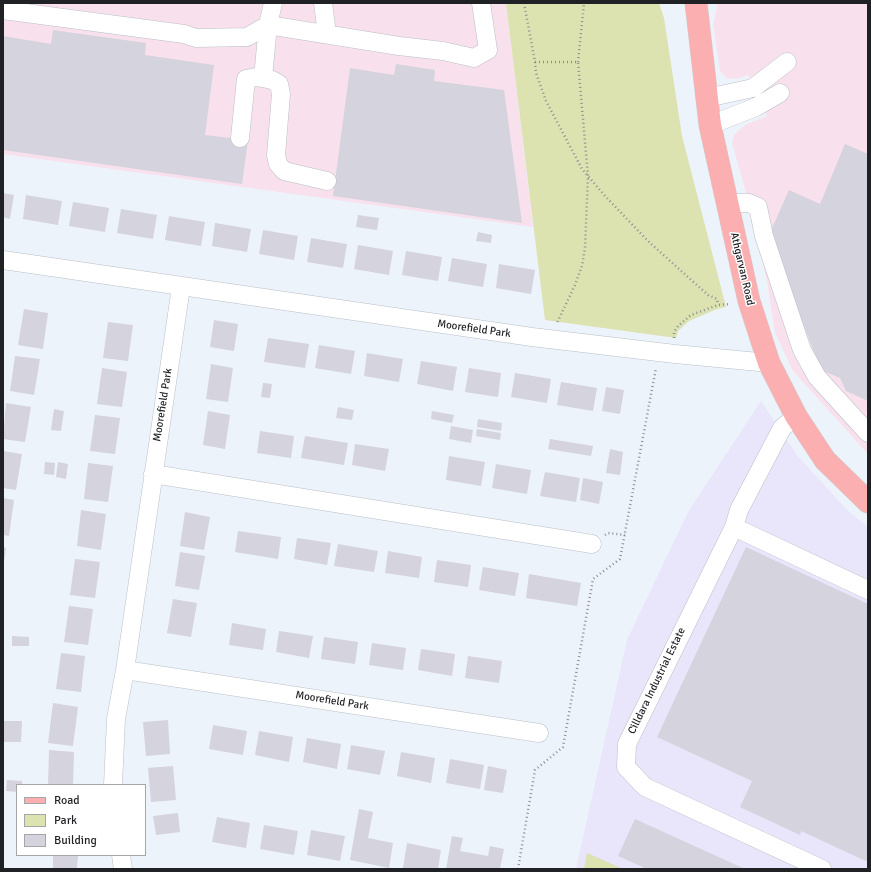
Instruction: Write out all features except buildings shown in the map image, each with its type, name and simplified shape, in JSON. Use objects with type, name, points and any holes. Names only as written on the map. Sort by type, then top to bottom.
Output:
[{"type":"main road","name":"Athgarvan Road","points":[[696,3],[710,125],[749,301],[769,363],[796,416],[825,460],[868,502]]},
{"type":"street","points":[[263,78],[268,25],[273,3]]},
{"type":"street","points":[[323,3],[327,34]]},
{"type":"street","points":[[3,10],[184,34],[196,38],[247,37],[268,25],[399,46],[443,51],[474,58],[488,50],[482,3]]},
{"type":"street","points":[[707,95],[716,96],[753,88],[787,62]]},
{"type":"street","points":[[240,138],[246,79],[256,77],[272,80],[279,84],[281,94],[276,155],[278,164],[284,171],[327,181]]},
{"type":"street","points":[[710,125],[756,107],[780,93]]},
{"type":"street","points":[[727,203],[749,203],[758,207],[766,242],[802,350],[817,377],[868,433]]},
{"type":"street","name":"Moorefield Park","points":[[3,260],[181,288],[551,340],[769,363]]},
{"type":"street","name":"Moorefield Park","points":[[113,784],[116,719],[125,670],[181,288]]},
{"type":"street","name":"Cilldara Industrial Estate","points":[[796,416],[782,428],[739,510],[734,526],[626,744],[626,767],[644,787],[822,869]]},
{"type":"street","points":[[153,474],[592,544]]},
{"type":"street","points":[[734,526],[868,590]]},
{"type":"street","name":"Moorefield Park","points":[[125,670],[539,733]]},
{"type":"street","points":[[120,856],[123,869]]},
{"type":"path","points":[[524,3],[536,73],[546,101],[582,169],[605,196],[649,242],[708,295],[717,299],[718,305]]},
{"type":"path","points":[[551,340],[555,325],[575,285],[582,266],[588,217],[588,176],[578,62],[584,3]]},
{"type":"path","points":[[535,62],[578,62]]},
{"type":"path","points":[[518,869],[535,770],[563,748],[593,579],[620,559],[667,353],[674,332],[678,326],[691,315],[718,305],[736,304]]},
{"type":"shaded area","points":[[3,3],[506,3],[533,227],[3,154]]},
{"type":"shaded area","points":[[718,3],[868,3],[868,454],[793,371],[775,333],[767,281],[749,203],[732,143],[734,135],[740,129],[747,124],[767,116],[748,75],[740,78],[727,79],[720,71],[713,24]]},
{"type":"shaded area","points":[[761,401],[797,455],[848,511],[868,527],[868,869],[576,869],[627,640],[688,512]]},
{"type":"green space","points":[[506,3],[659,3],[664,18],[682,136],[726,307],[717,309],[689,321],[678,331],[676,338],[545,320]]},
{"type":"green space","points":[[587,853],[623,869],[584,869]]}]
